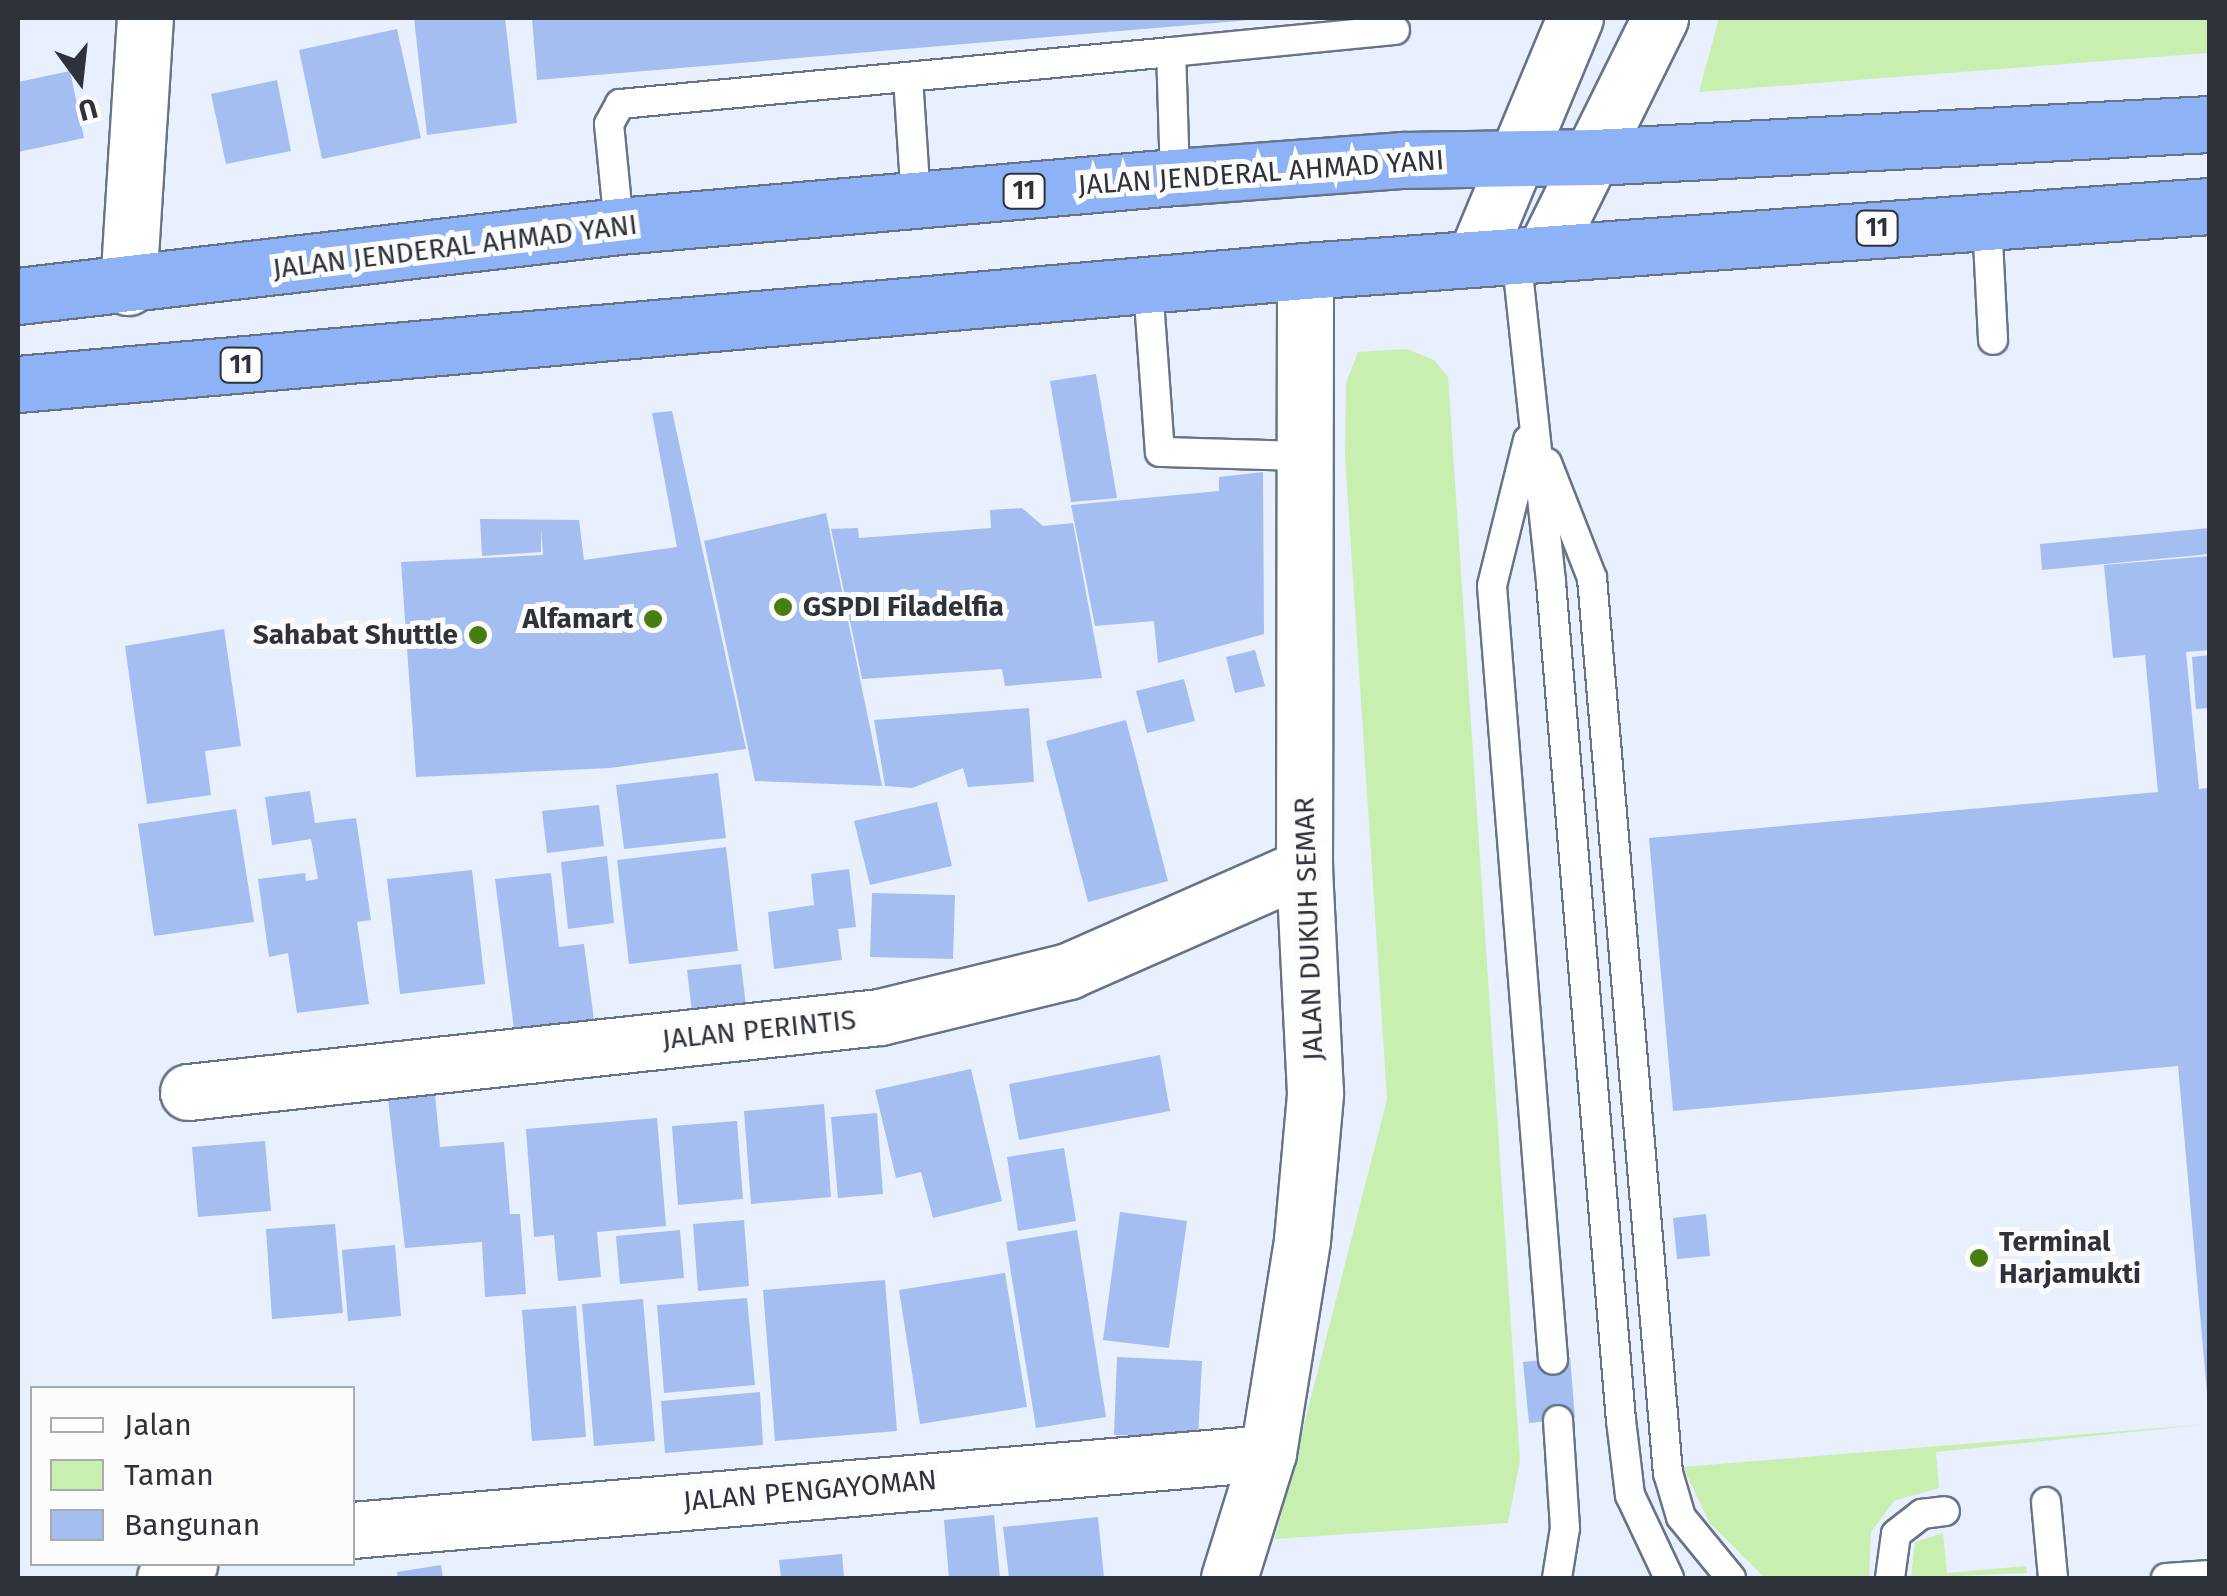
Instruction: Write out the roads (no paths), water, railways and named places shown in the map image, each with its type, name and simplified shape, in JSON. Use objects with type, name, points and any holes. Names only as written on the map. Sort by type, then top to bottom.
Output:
[{"type":"highway","name":"JALAN JENDERAL AHMAD YANI","points":[[18,296],[128,287],[620,226],[1175,177],[1514,156],[1594,157],[2210,124]]},
{"type":"highway","name":"11","points":[[18,384],[1305,271],[2210,206]]},
{"type":"street","points":[[128,287],[144,18]]},
{"type":"street","points":[[1512,255],[1514,156],[1575,18]]},
{"type":"street","points":[[1512,255],[1594,157],[1660,18]]},
{"type":"street","name":"JALAN DUKUH SEMAR","points":[[1230,1578],[1268,1453],[1302,1240],[1315,1093],[1304,866],[1305,271]]},
{"type":"street","name":"JALAN PERINTIS","points":[[188,1092],[880,1018],[1068,971],[1304,866]]},
{"type":"street","name":"JALAN PENGAYOMAN","points":[[355,1530],[1268,1453]]},
{"type":"lane","points":[[620,226],[609,124],[620,104],[1395,30]]},
{"type":"lane","points":[[1171,52],[1175,177]]},
{"type":"lane","points":[[908,78],[916,200]]},
{"type":"lane","points":[[1987,220],[1993,340]]},
{"type":"lane","points":[[1512,255],[1532,424],[1621,1420],[1630,1495],[1669,1578]]},
{"type":"lane","points":[[1148,286],[1160,452],[1305,456]]},
{"type":"lane","points":[[1532,424],[1492,586],[1554,1360]]},
{"type":"lane","points":[[1532,424],[1592,578],[1670,1484],[1680,1517],[1731,1578]]},
{"type":"lane","points":[[1557,1578],[1565,1544],[1558,1420]]},
{"type":"lane","points":[[2046,1502],[2052,1578]]},
{"type":"lane","points":[[1890,1578],[1896,1534],[1922,1514],[1945,1511]]},
{"type":"lane","points":[[2166,1578],[2210,1575]]},
{"type":"place","name":"GSPDI Filadelfia","points":[[783,607]]},
{"type":"place","name":"Alfamart","points":[[653,619]]},
{"type":"place","name":"Sahabat Shuttle","points":[[478,635]]},
{"type":"place","name":"Terminal Harjamukti","points":[[1979,1258]]}]
